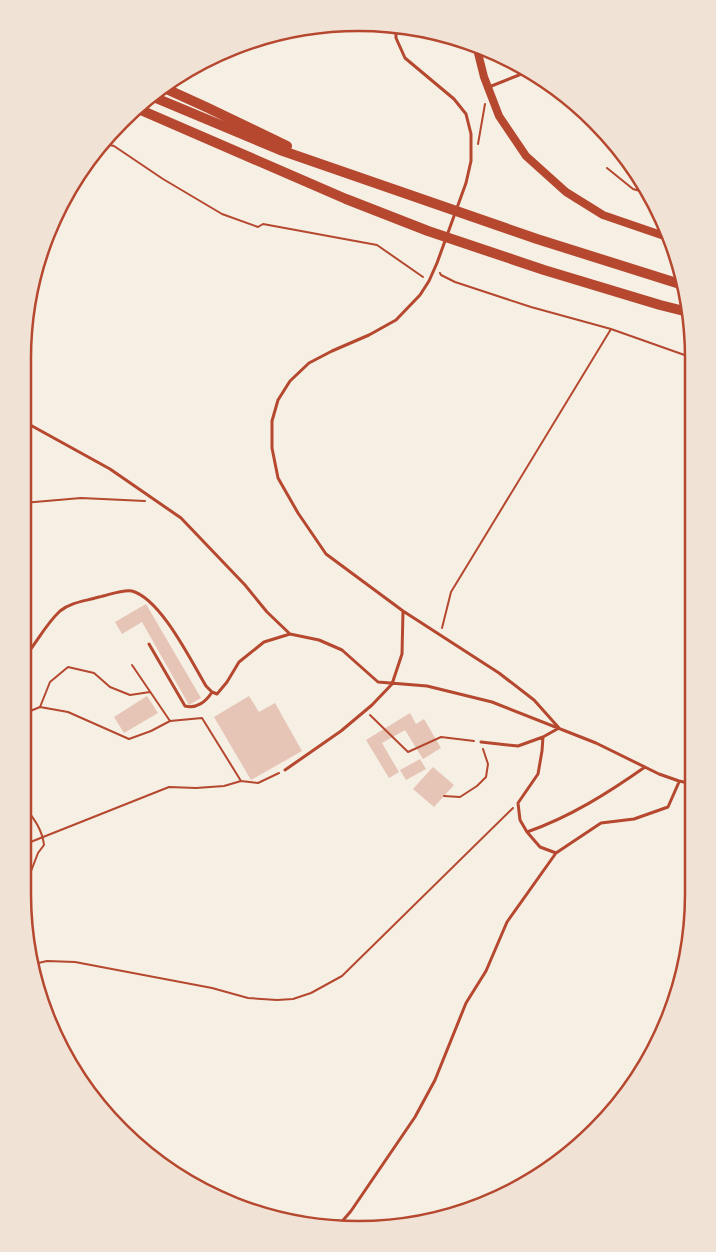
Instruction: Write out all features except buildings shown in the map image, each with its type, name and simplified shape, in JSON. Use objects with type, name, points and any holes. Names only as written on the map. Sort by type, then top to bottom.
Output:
[{"type":"highway","points":[[170,91],[206,106],[335,170]]},
{"type":"highway","points":[[159,99],[280,150],[335,170],[537,239],[676,283]]},
{"type":"highway","points":[[144,111],[346,199],[428,231],[544,270],[681,310]]},
{"type":"street","points":[[478,54],[488,88],[499,116],[526,156],[566,192],[603,215],[661,235]]},
{"type":"lane","points":[[396,34],[396,38],[405,58],[454,99],[466,114],[471,134],[471,161],[466,183],[437,264],[420,295],[396,320],[309,363],[290,381],[278,400],[272,421],[272,448],[278,478],[298,513],[326,554],[403,611],[499,673],[534,700],[559,728]]},
{"type":"lane","points":[[488,88],[520,75]]},
{"type":"lane","points":[[31,425],[110,469],[180,518],[245,585],[267,612],[290,634]]},
{"type":"lane","points":[[31,650],[52,619],[68,605],[120,592],[132,591],[152,604],[164,618],[206,686],[217,694],[239,662],[264,642],[290,634],[319,640],[342,650],[378,682],[427,686],[492,702],[596,743],[645,767],[685,782]]},
{"type":"lane","points":[[285,770],[341,732],[392,684],[402,654],[403,611]]},
{"type":"lane","points":[[149,644],[185,706],[194,706],[203,702],[212,692]]},
{"type":"lane","points":[[481,742],[518,746],[543,737],[559,728]]},
{"type":"lane","points":[[543,737],[538,774],[518,803],[520,820],[527,832],[540,847],[556,853]]},
{"type":"lane","points":[[527,832],[554,822],[588,804],[645,767]]},
{"type":"lane","points":[[343,1220],[415,1117],[435,1080],[466,1003],[486,971],[507,922],[556,853],[602,823],[634,819],[668,807],[680,781]]},
{"type":"path","points":[[477,151],[488,88]]},
{"type":"path","points":[[110,145],[222,214],[258,227],[263,224],[377,245],[429,281]]},
{"type":"path","points":[[606,168],[633,189],[638,191]]},
{"type":"path","points":[[437,264],[441,275],[455,282],[531,307],[612,329],[685,355]]},
{"type":"path","points":[[441,635],[451,592],[612,329]]},
{"type":"path","points":[[31,503],[80,498],[155,502]]},
{"type":"path","points":[[132,665],[170,721]]},
{"type":"path","points":[[40,706],[50,682],[68,667],[94,673],[110,687],[130,695],[150,692]]},
{"type":"path","points":[[31,710],[40,706],[68,712],[129,738],[150,731],[170,721],[202,718],[241,781]]},
{"type":"path","points":[[365,711],[408,752],[442,737],[481,742],[488,764],[486,777],[477,786],[460,797],[444,796]]},
{"type":"path","points":[[31,841],[169,787],[196,788],[224,786],[241,781],[258,782],[285,770]]},
{"type":"path","points":[[39,963],[47,961],[75,962],[212,988],[248,998],[293,999],[326,986],[342,976],[518,803]]},
{"type":"path","points":[[31,815],[43,836],[44,845],[38,853],[31,870]]}]
